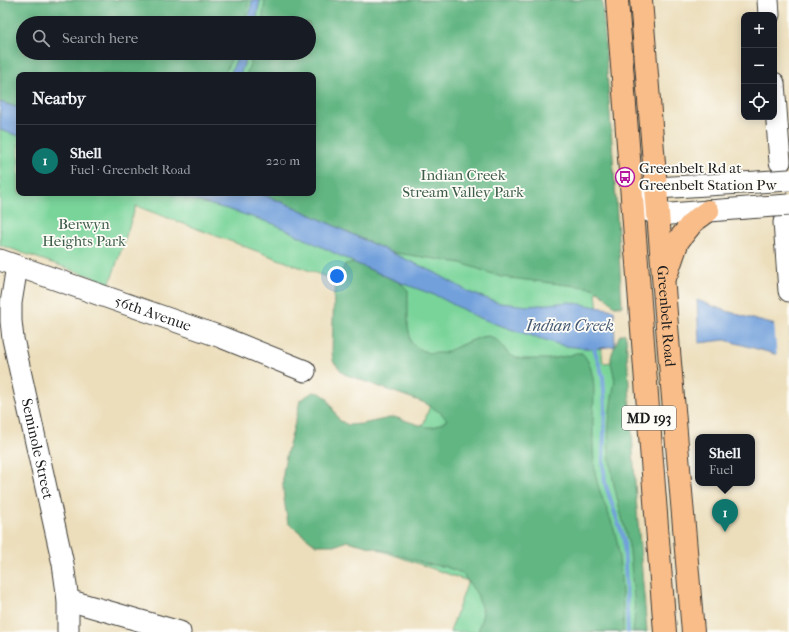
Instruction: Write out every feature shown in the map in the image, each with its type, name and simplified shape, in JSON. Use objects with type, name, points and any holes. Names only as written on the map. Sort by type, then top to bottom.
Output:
[{"type":"main road","name":"Greenbelt Road","points":[[617,0],[665,632]]},
{"type":"main road","name":"Greenbelt Road","points":[[641,0],[693,632]]},
{"type":"main road","points":[[664,282],[678,241],[693,222],[708,211]]},
{"type":"street","points":[[768,0],[769,12]]},
{"type":"street","points":[[774,84],[780,162]]},
{"type":"street","points":[[632,204],[656,188],[789,180]]},
{"type":"street","points":[[632,204],[658,215],[760,208],[787,214],[789,291]]},
{"type":"street","name":"56th Avenue","points":[[9,263],[221,337],[305,371]]},
{"type":"street","name":"Seminole Street","points":[[9,263],[13,340],[64,564],[68,600],[68,632]]},
{"type":"street","points":[[68,600],[180,632]]},
{"type":"green space","name":"Indian Creek Stream Valley Park","points":[[0,0],[597,0],[619,289],[596,292],[603,363],[624,361],[643,632],[450,632],[468,581],[379,550],[433,397],[342,365],[337,281],[136,206],[110,283],[0,245]]},
{"type":"green space","points":[[0,0],[249,0],[246,16],[16,16],[16,60],[231,60],[225,72],[16,72],[16,107],[0,102]]},
{"type":"green space","points":[[265,0],[602,0],[622,306],[614,306],[601,293],[593,288],[501,277],[461,263],[390,252],[294,207],[266,196],[316,196],[316,72],[247,72],[251,60],[316,60],[316,16],[263,16]]},
{"type":"green space","points":[[355,263],[399,282],[408,290],[408,326],[411,342],[416,347],[428,353],[444,353],[481,337],[489,336],[501,344],[509,355],[521,359],[549,359],[582,353],[588,361],[593,379],[594,390],[594,462],[599,489],[613,526],[618,548],[623,600],[623,632],[478,632],[483,613],[477,594],[462,573],[446,567],[427,564],[387,551],[347,541],[337,545],[316,545],[288,523],[283,492],[283,473],[300,400],[313,392],[320,393],[327,398],[339,420],[348,425],[362,424],[394,417],[426,427],[434,427],[447,420],[441,413],[425,403],[344,374],[333,361],[334,292],[345,264]]},
{"type":"green space","points":[[624,333],[626,337],[636,498],[647,632],[633,632],[634,605],[630,553],[609,457],[608,437],[614,383],[611,359],[619,336]]},
{"type":"water","points":[[252,0],[260,0],[257,16],[249,16]]},
{"type":"water","points":[[236,60],[245,60],[241,72],[231,72]]},
{"type":"water","points":[[0,102],[16,107],[16,135],[0,130]]},
{"type":"water","name":"Indian Creek","points":[[177,196],[266,196],[294,207],[434,272],[471,293],[500,303],[529,306],[569,302],[614,310],[615,346],[594,349],[564,346],[513,330],[477,317],[437,296],[355,263],[274,224],[227,209]]},
{"type":"water","points":[[697,300],[742,316],[789,328],[789,358],[725,340],[699,343]]},
{"type":"pier","points":[[774,323],[789,326],[789,360],[777,357]]},
{"type":"waterway","points":[[593,345],[603,377],[605,407],[603,461],[605,483],[624,540],[628,632]]},
{"type":"place","name":"Greenbelt Rd at Greenbelt Station Pw","points":[[625,177]]},
{"type":"place","name":"Shell","points":[[725,532]]},
{"type":"park label","name":"Berwyn Heights Park","points":[[84,232]]}]
